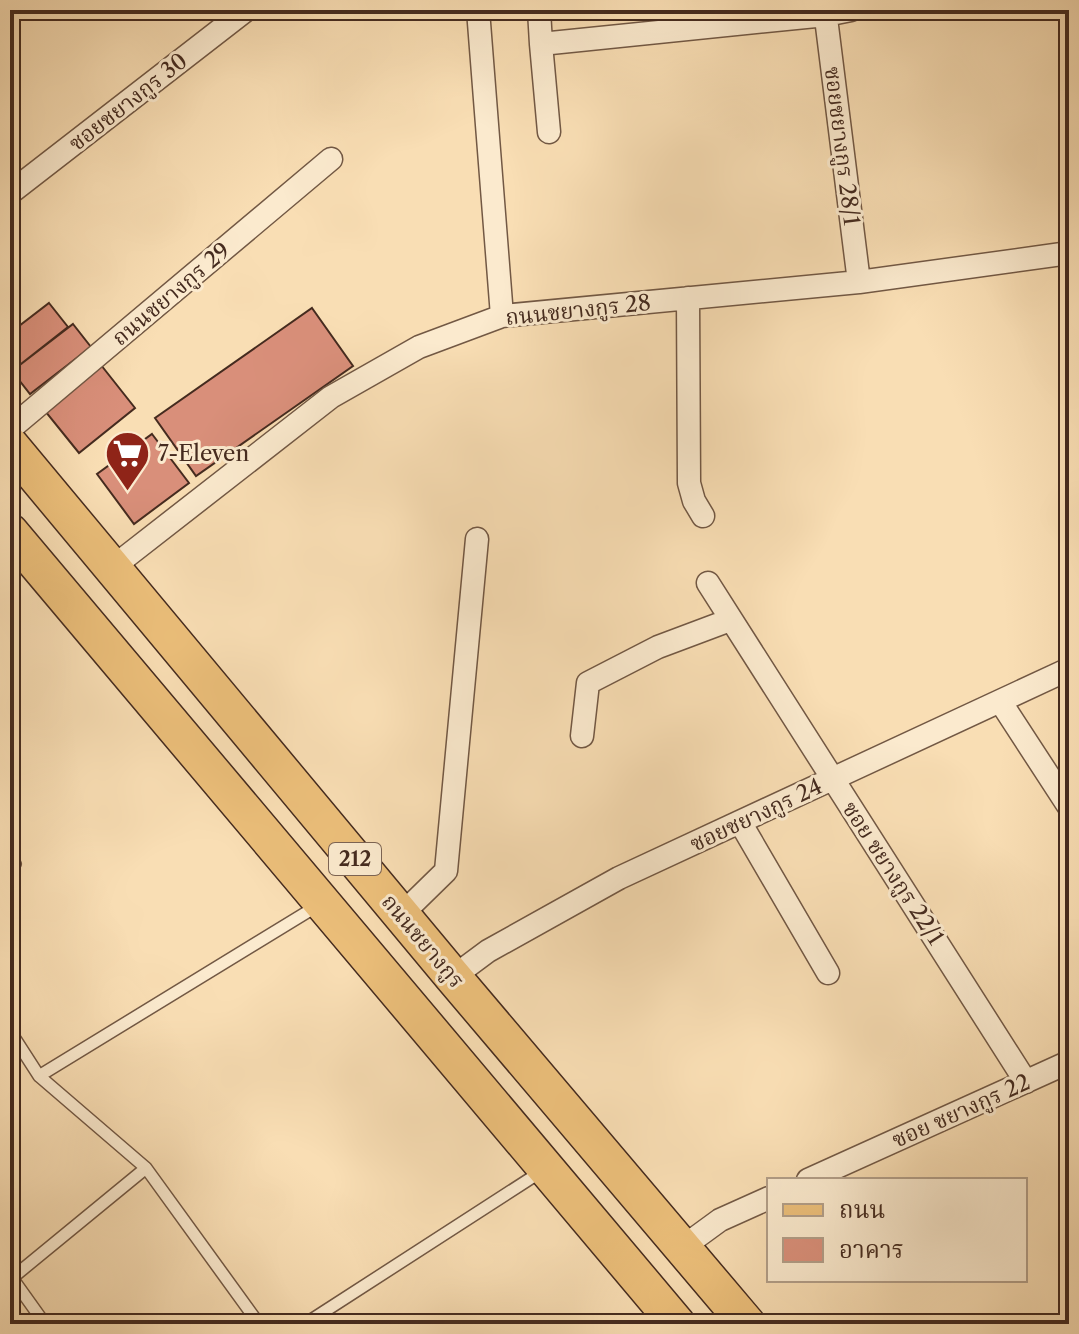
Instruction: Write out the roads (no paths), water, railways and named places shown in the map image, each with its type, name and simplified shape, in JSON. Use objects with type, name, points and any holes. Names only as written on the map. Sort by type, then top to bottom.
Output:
[{"type":"main road","name":"ถนนชยางกูร","points":[[10,445],[747,1324]]},
{"type":"main road","name":"212","points":[[10,532],[546,1168],[670,1322]]},
{"type":"street","name":"ซอยชยางกูร 30","points":[[10,193],[246,10]]},
{"type":"street","points":[[478,10],[502,316]]},
{"type":"street","points":[[539,10],[549,132]]},
{"type":"street","points":[[541,44],[851,10]]},
{"type":"street","name":"ซอยชยางกูร 28/1","points":[[826,12],[859,282]]},
{"type":"street","name":"ถนนชยางกูร 29","points":[[10,429],[331,159]]},
{"type":"street","name":"ถนนชยางกูร 28","points":[[113,567],[331,397],[419,347],[502,316],[859,282],[1069,253]]},
{"type":"street","points":[[688,298],[689,483],[694,501],[703,516]]},
{"type":"street","points":[[401,915],[446,871],[477,539]]},
{"type":"street","name":"ซอย ชยางกูร 22/1","points":[[708,583],[1026,1082]]},
{"type":"street","points":[[582,736],[588,683],[658,647],[730,620]]},
{"type":"street","name":"ซอยชยางกูร 24","points":[[453,977],[488,951],[619,878],[1069,669]]},
{"type":"street","points":[[1000,701],[1069,807]]},
{"type":"street","points":[[740,822],[828,973]]},
{"type":"street","name":"ซอย ชยางกูร 22","points":[[812,1178],[1069,1062]]},
{"type":"street","points":[[683,1247],[720,1220],[767,1199]]},
{"type":"lane","points":[[10,856],[15,864],[10,870]]},
{"type":"lane","points":[[39,1076],[321,903]]},
{"type":"lane","points":[[10,1031],[39,1076],[146,1168],[259,1324]]},
{"type":"lane","points":[[45,1324],[11,1276],[146,1168]]},
{"type":"lane","points":[[305,1324],[546,1168]]},
{"type":"place","name":"7-Eleven","points":[[127,492]]}]
